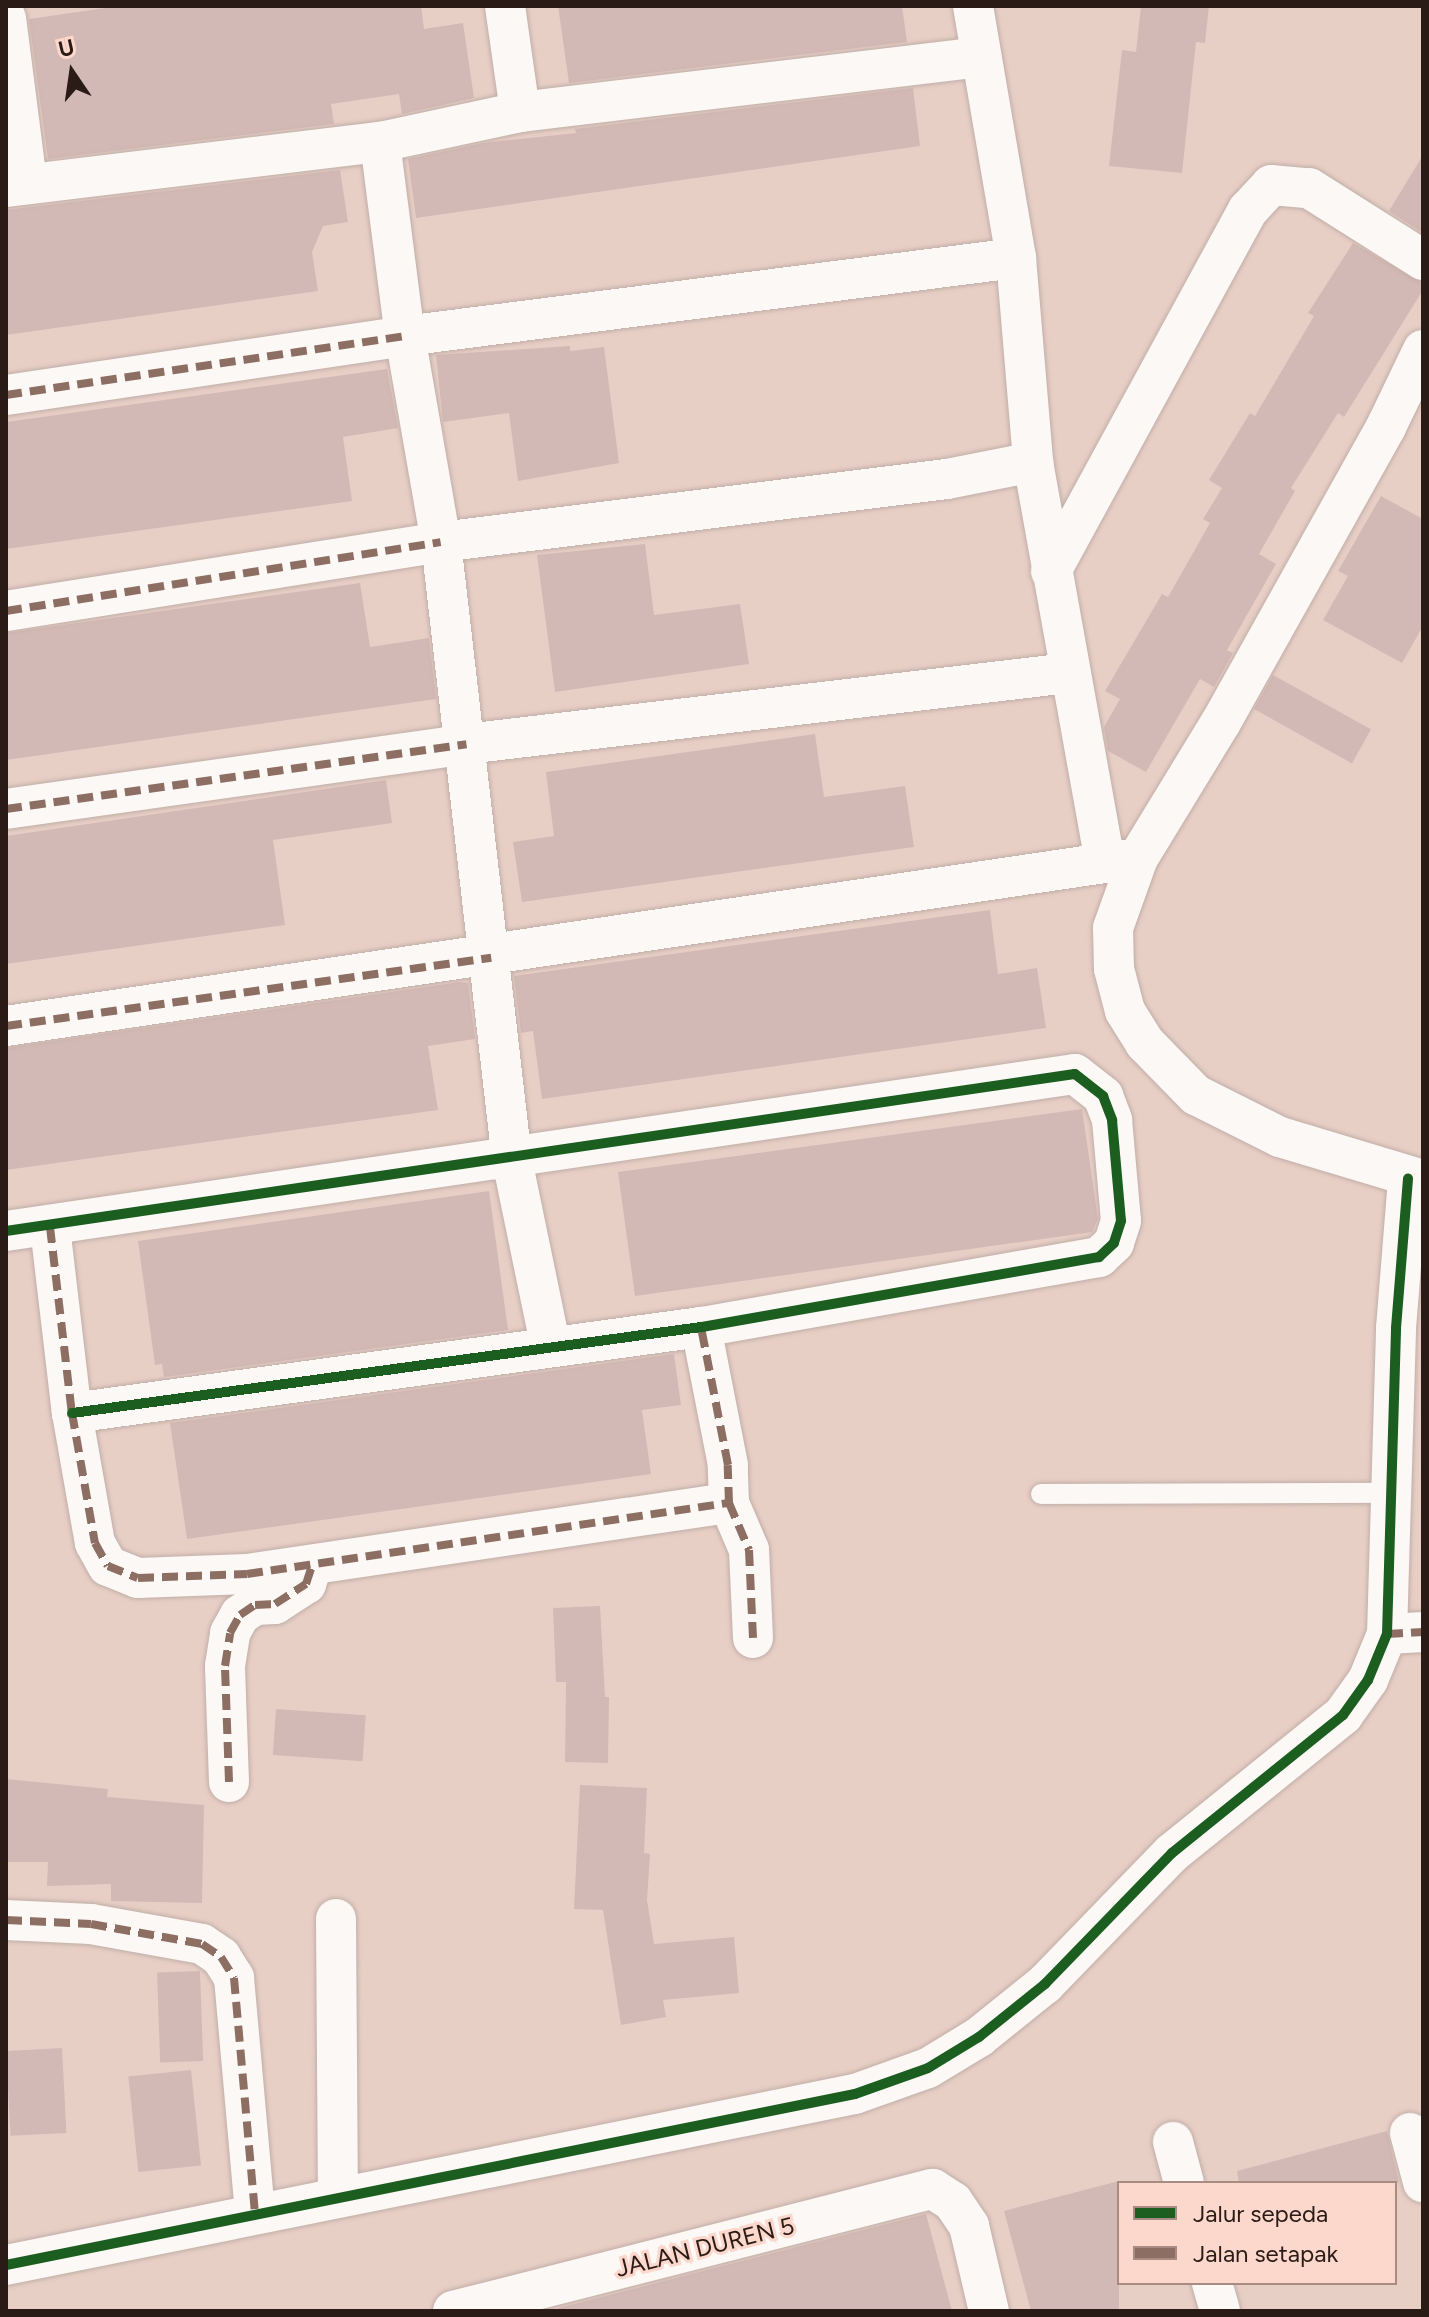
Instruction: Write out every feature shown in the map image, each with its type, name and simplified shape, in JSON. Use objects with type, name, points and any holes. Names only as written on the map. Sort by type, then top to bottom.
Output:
[{"type":"street","points":[[505,6],[520,112]]},
{"type":"street","points":[[6,2265],[855,2094],[928,2068],[979,2037],[1045,1984],[1172,1853],[1343,1715],[1405,1633],[1395,1493],[1396,1328],[1416,1179],[1280,1137],[1234,1117],[1196,1095],[1145,1043],[1125,1011],[1114,969],[1113,928],[1122,860],[1069,673],[1051,571],[1033,462],[1016,258],[979,57],[973,6]]},
{"type":"street","points":[[6,18],[17,185],[380,142],[520,112],[979,57]]},
{"type":"street","points":[[380,142],[405,336],[441,542],[512,1160],[550,1344]]},
{"type":"street","points":[[1051,571],[1248,210],[1271,185],[1309,188],[1423,260]]},
{"type":"street","points":[[6,395],[405,336],[1016,258]]},
{"type":"street","points":[[6,1026],[491,958],[1122,860],[1229,709],[1423,350]]},
{"type":"street","points":[[6,611],[441,542],[947,479],[1033,462]]},
{"type":"street","points":[[6,809],[466,744],[1069,673]]},
{"type":"street","points":[[6,1231],[512,1160],[1075,1074],[1103,1096],[1112,1120],[1121,1221],[1114,1243],[1099,1257],[701,1327],[550,1344],[72,1413]]},
{"type":"street","points":[[50,1227],[72,1413],[95,1543],[108,1566],[138,1578],[247,1574],[729,1503]]},
{"type":"street","points":[[701,1327],[728,1465],[729,1503],[749,1550],[753,1638]]},
{"type":"street","points":[[229,1782],[225,1666],[230,1633],[240,1615],[255,1605],[275,1604],[298,1592],[306,1584],[312,1565]]},
{"type":"street","points":[[336,1919],[338,2197]]},
{"type":"street","points":[[6,1920],[91,1924],[202,1944],[221,1957],[234,1978],[255,2213]]},
{"type":"street","points":[[1410,2133],[1423,2182]]},
{"type":"street","points":[[1173,2142],[1183,2181]]},
{"type":"street","name":"JALAN DUREN 5","points":[[453,2311],[933,2189],[953,2202],[969,2226],[989,2311]]},
{"type":"street","points":[[1213,2285],[1220,2311]]},
{"type":"lane","points":[[1041,1494],[1395,1493]]},
{"type":"building","points":[[119,6],[421,6],[424,29],[463,23],[474,98],[402,114],[399,94],[331,104],[334,124],[48,159],[29,19]]},
{"type":"building","points":[[558,6],[902,6],[907,42],[569,83]]},
{"type":"building","points":[[1141,6],[1209,6],[1205,43],[1196,42],[1182,173],[1109,166],[1122,50],[1136,52]]},
{"type":"building","points":[[913,88],[920,146],[416,218],[408,159],[483,143],[576,133],[575,129]]},
{"type":"building","points":[[1423,155],[1423,233],[1389,211]]},
{"type":"building","points":[[340,170],[348,222],[323,226],[312,252],[318,291],[6,335],[6,210]]},
{"type":"building","points":[[1353,243],[1423,283],[1423,290],[1344,417],[1338,413],[1291,488],[1295,491],[1259,554],[1276,564],[1227,650],[1233,653],[1214,687],[1200,679],[1146,772],[1108,751],[1104,727],[1120,699],[1105,691],[1162,594],[1168,597],[1210,523],[1203,519],[1222,488],[1209,480],[1250,413],[1255,416],[1314,316],[1308,313]]},
{"type":"building","points":[[570,346],[570,351],[604,347],[619,463],[518,481],[509,413],[443,422],[436,355]]},
{"type":"building","points":[[387,369],[398,428],[343,437],[352,501],[6,549],[6,422]]},
{"type":"building","points":[[1381,496],[1423,519],[1423,626],[1402,663],[1323,620],[1348,576],[1338,571]]},
{"type":"building","points":[[645,544],[654,615],[740,604],[749,664],[555,692],[537,555]]},
{"type":"building","points":[[360,583],[370,647],[429,638],[436,699],[6,760],[6,633]]},
{"type":"building","points":[[1273,675],[1371,729],[1352,763],[1254,709]]},
{"type":"building","points":[[815,734],[824,797],[905,786],[914,847],[522,902],[513,842],[554,836],[546,772]]},
{"type":"building","points":[[386,780],[392,823],[273,840],[285,925],[6,964],[6,836]]},
{"type":"building","points":[[990,910],[998,974],[1037,968],[1046,1028],[542,1099],[533,1031],[521,1033],[514,976]]},
{"type":"building","points":[[468,983],[475,1039],[428,1046],[438,1110],[6,1170],[6,1048]]},
{"type":"building","points":[[1082,1109],[1098,1219],[1092,1232],[635,1296],[618,1172]]},
{"type":"building","points":[[489,1191],[508,1330],[164,1377],[162,1364],[155,1365],[138,1241]]},
{"type":"building","points":[[674,1354],[681,1405],[642,1410],[651,1474],[187,1539],[170,1423]]},
{"type":"building","points":[[600,1606],[605,1697],[609,1697],[608,1763],[565,1762],[566,1682],[556,1682],[553,1608]]},
{"type":"building","points":[[276,1709],[366,1715],[363,1761],[273,1755]]},
{"type":"building","points":[[6,1779],[108,1789],[107,1797],[204,1805],[202,1903],[111,1901],[111,1884],[47,1886],[48,1862],[6,1862]]},
{"type":"building","points":[[580,1785],[647,1788],[644,1853],[650,1854],[647,1900],[654,1944],[734,1937],[739,1993],[663,2000],[666,2017],[621,2025],[603,1910],[574,1909]]},
{"type":"building","points":[[200,1971],[203,2061],[160,2062],[157,1973]]},
{"type":"building","points":[[62,2048],[66,2133],[11,2136],[6,2051]]},
{"type":"building","points":[[191,2070],[201,2165],[138,2172],[128,2077]]},
{"type":"building","points":[[1387,2131],[1399,2183],[1239,2181],[1237,2171]]},
{"type":"building","points":[[1117,2182],[1119,2311],[1031,2311],[1004,2211]]},
{"type":"building","points":[[926,2214],[952,2311],[559,2311],[559,2308]]},
{"type":"marked path","points":[[6,395],[405,336]]},
{"type":"marked path","points":[[6,611],[441,542]]},
{"type":"marked path","points":[[6,809],[466,744]]},
{"type":"marked path","points":[[6,1026],[491,958]]},
{"type":"marked path","points":[[50,1227],[72,1413],[95,1543],[108,1566],[138,1578],[247,1574],[729,1503],[728,1465],[701,1327]]},
{"type":"marked path","points":[[729,1503],[749,1550],[753,1638]]},
{"type":"marked path","points":[[229,1782],[225,1666],[230,1633],[240,1615],[255,1605],[275,1604],[306,1584],[312,1565]]},
{"type":"marked path","points":[[1387,1634],[1423,1632]]},
{"type":"marked path","points":[[6,1920],[91,1924],[202,1944],[221,1957],[234,1978],[255,2213]]},
{"type":"cycle path","points":[[6,1231],[1075,1074],[1103,1096],[1112,1120],[1121,1221],[1114,1243],[1099,1257],[701,1327],[72,1413]]},
{"type":"cycle path","points":[[6,2265],[855,2094],[928,2068],[979,2037],[1045,1984],[1172,1853],[1343,1715],[1368,1680],[1387,1634],[1396,1328],[1408,1178]]}]
